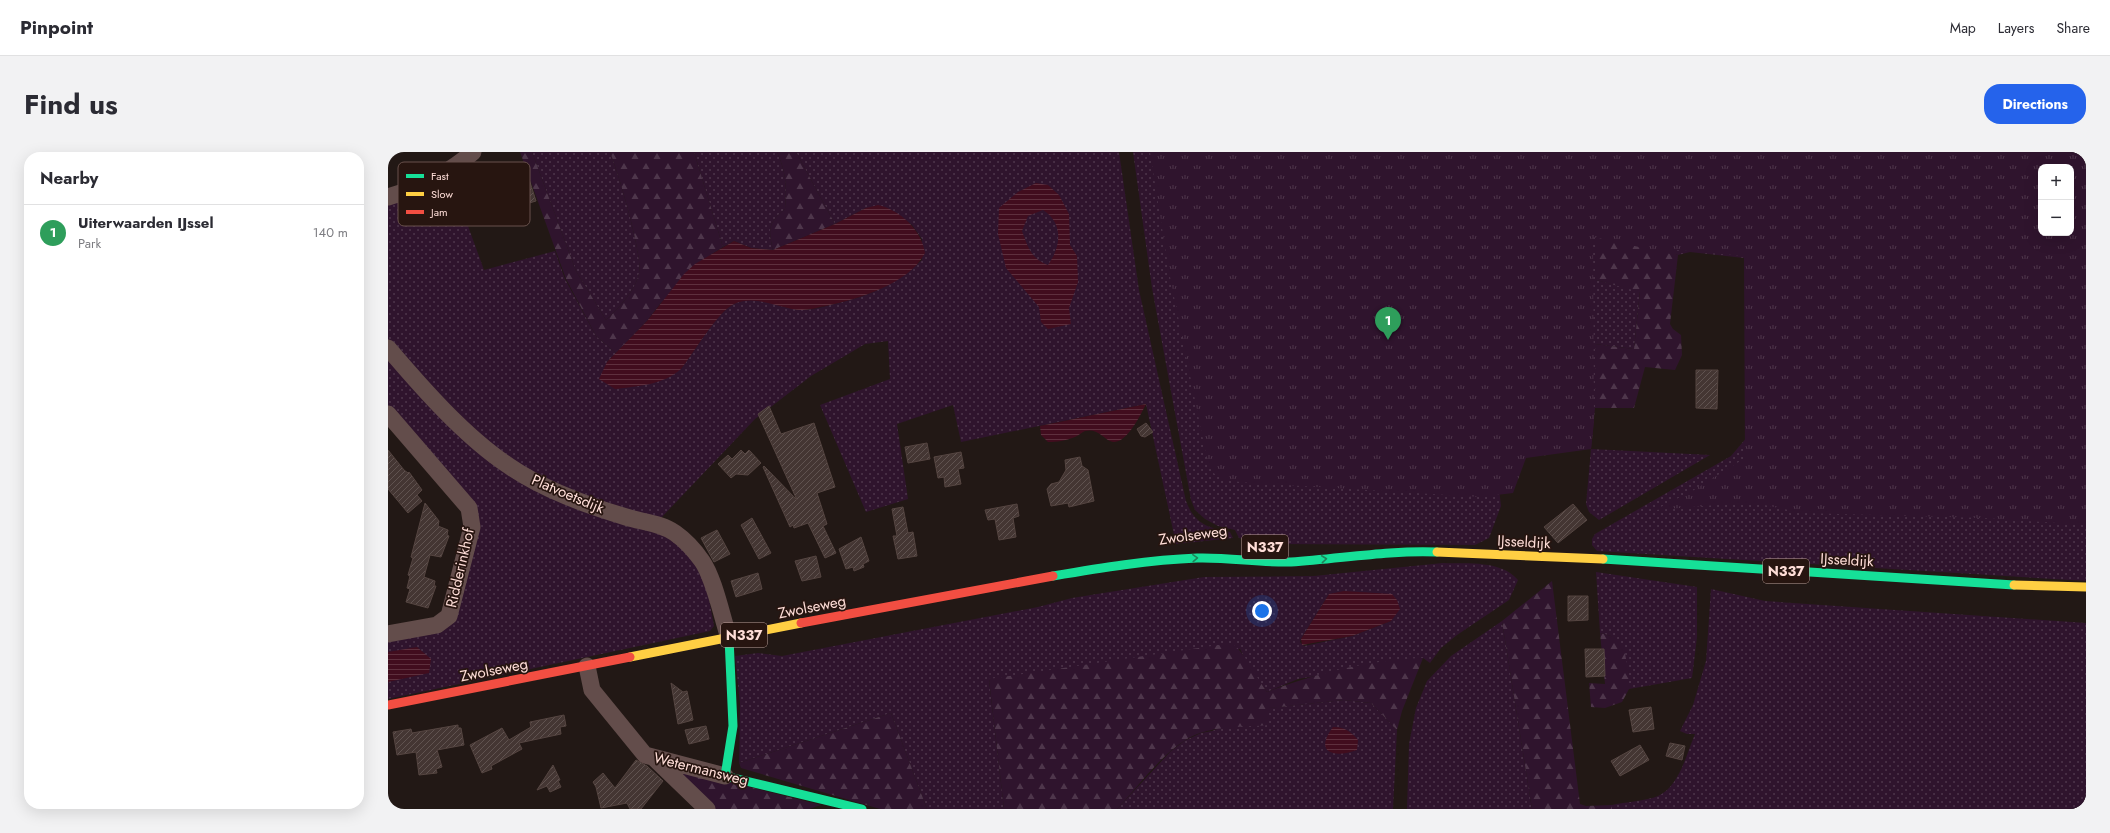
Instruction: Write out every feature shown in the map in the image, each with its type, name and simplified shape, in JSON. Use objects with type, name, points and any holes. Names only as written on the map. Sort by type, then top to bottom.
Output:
[{"type":"main road","name":"Zwolseweg","points":[[388,705],[955,593],[1100,568],[1180,549]]},
{"type":"main road","name":"Zwolseweg","points":[[1317,550],[1386,552]]},
{"type":"main road","name":"Zwolseweg","points":[[1100,568],[1197,558],[1236,558],[1290,562],[1405,551],[1487,555]]},
{"type":"main road","name":"IJsseldijk","points":[[1487,555],[2086,587]]},
{"type":"main road","points":[[726,776],[733,726],[729,638]]},
{"type":"main road","name":"Wetermansweg","points":[[726,776],[862,809]]},
{"type":"street","points":[[462,162],[473,152]]},
{"type":"street","points":[[388,197],[398,194]]},
{"type":"street","name":"Platvoetsdijk","points":[[388,348],[419,384],[464,429],[509,466],[552,490],[627,517],[662,527],[674,533],[703,562],[716,592],[729,638]]},
{"type":"street","name":"Ridderinkhof","points":[[388,414],[469,508],[472,527],[449,616],[437,625],[388,634]]},
{"type":"street","name":"Wetermansweg","points":[[587,666],[592,690],[645,755],[726,776]]},
{"type":"street","points":[[654,758],[707,809]]},
{"type":"green space","points":[[520,152],[532,152],[576,271],[606,320],[621,305],[634,286],[639,273],[639,263],[634,232],[610,152],[694,152],[723,247],[712,254],[660,304],[647,321],[616,353],[596,336],[566,279],[530,180],[530,162],[524,162]]},
{"type":"green space","points":[[532,152],[610,152],[634,232],[639,263],[639,273],[634,286],[621,305],[606,320],[576,271]]},
{"type":"green space","points":[[694,152],[777,152],[784,173],[786,201],[785,209],[775,218],[772,223],[770,237],[773,250],[751,248],[734,241],[723,247]]},
{"type":"green space","points":[[777,152],[796,152],[835,224],[773,250],[770,237],[772,223],[775,218],[785,209],[786,201],[784,173]]},
{"type":"green space","points":[[796,152],[1119,152],[1139,290],[1186,501],[1193,515],[1202,523],[1215,529],[1230,532],[1233,538],[1176,544],[1146,404],[961,442],[953,405],[897,424],[908,499],[866,512],[820,405],[890,379],[888,341],[865,344],[811,376],[755,419],[661,518],[618,509],[521,468],[481,436],[388,344],[388,202],[398,198],[398,226],[468,226],[484,270],[555,251],[565,279],[596,336],[616,353],[607,362],[681,369],[712,325],[725,310],[732,305],[741,301],[759,300],[794,309],[806,310],[843,302],[868,294],[890,284],[922,260],[922,239],[912,225],[896,213],[866,208],[835,224]]},
{"type":"green space","points":[[1133,152],[1837,152],[1762,260],[1690,252],[1678,255],[1596,237],[1596,280],[1640,291],[1634,349],[1595,344],[1595,408],[1591,449],[1583,444],[1536,440],[1499,488],[1501,506],[1489,538],[1475,545],[1268,544],[1239,538],[1235,530],[1218,526],[1205,519],[1195,510],[1191,500],[1152,288]]},
{"type":"green space","points":[[1150,152],[2086,152],[2086,525],[1983,518],[1803,513],[1760,504],[1741,503],[1655,510],[1694,490],[1745,458],[1744,256],[1676,250],[1676,255],[1593,237],[1594,421],[1591,449],[1526,458],[1513,493],[1480,497],[1233,481],[1226,480],[1216,475],[1208,464],[1169,272]]},
{"type":"green space","points":[[1596,236],[1678,255],[1670,324],[1673,329],[1681,335],[1682,355],[1675,370],[1645,367],[1634,408],[1595,408],[1595,344],[1634,349],[1640,292],[1596,280]]},
{"type":"green space","points":[[2086,253],[2086,581],[1597,551],[1592,545],[1592,539],[1595,534],[1731,456],[1748,436]]},
{"type":"green space","points":[[388,358],[498,461],[655,529],[689,552],[707,588],[714,626],[710,631],[388,699],[388,642],[438,632],[480,524],[388,408]]},
{"type":"green space","points":[[1591,449],[1710,455],[1599,520],[1589,512],[1586,504]]},
{"type":"green space","points":[[1443,563],[1463,563],[1484,564],[1503,569],[1518,580],[1509,600],[1457,635],[1441,648],[1430,663],[1423,658],[1298,679],[1267,692],[1249,667],[1240,649],[989,680],[1004,809],[927,809],[891,713],[739,763],[740,704],[735,656],[758,653],[782,656],[1038,607],[1072,598],[1204,577],[1314,576]],"holes":[[[1329,594],[1391,621],[1352,636],[1304,646],[1300,642]]]},
{"type":"green space","points":[[1596,572],[1697,587],[1697,637],[1692,678],[1629,689],[1629,673],[1611,636],[1600,633]]},
{"type":"green space","points":[[1552,581],[1580,804],[1586,806],[1612,805],[1612,809],[1532,809],[1502,621]]},
{"type":"green space","points":[[1711,589],[1765,601],[2086,623],[2086,809],[1612,809],[1612,805],[1648,799],[1665,792],[1672,785],[1681,769],[1695,734],[1687,734],[1680,731],[1693,705],[1706,661]]},
{"type":"green space","points":[[1502,621],[1532,809],[1407,809],[1409,744],[1416,708],[1427,681],[1451,656]]},
{"type":"green space","points":[[1600,633],[1611,636],[1621,644],[1629,673],[1629,689],[1622,702],[1605,708],[1591,707],[1589,683],[1605,684]]},
{"type":"green space","points":[[1232,643],[1246,659],[1267,692],[1324,673],[1383,661],[1423,658],[1402,711],[1397,730],[1371,703],[1344,700],[1269,708],[1268,725],[1216,729],[1188,738],[1155,766],[1117,809],[1004,809],[989,679]]},
{"type":"green space","points":[[1344,700],[1371,703],[1397,730],[1393,809],[1117,809],[1170,752],[1184,741],[1201,733],[1212,731],[1268,708]]},
{"type":"green space","points":[[891,713],[927,809],[880,809],[741,768],[739,763]]},
{"type":"green space","points":[[678,769],[821,805],[809,809],[711,809]]},
{"type":"shaded area","points":[[1036,183],[1048,185],[1059,195],[1069,214],[1070,245],[1077,256],[1078,282],[1069,308],[1071,324],[1048,329],[1041,322],[1039,307],[1006,268],[998,234],[999,208],[1018,192]],"holes":[[[1043,210],[1050,215],[1057,228],[1058,243],[1056,251],[1048,265],[1034,256],[1028,247],[1022,231],[1028,216]]]},
{"type":"shaded area","points":[[878,205],[894,211],[909,222],[919,236],[925,253],[917,264],[895,282],[853,299],[808,310],[793,309],[760,301],[743,301],[734,304],[721,315],[681,369],[674,374],[659,382],[615,389],[599,379],[607,362],[647,321],[684,274],[695,264],[734,241],[751,248],[773,250],[835,224],[866,208]]},
{"type":"shaded area","points":[[1146,404],[1132,429],[1121,440],[1116,442],[1110,441],[1099,433],[1089,430],[1071,438],[1055,442],[1048,442],[1041,435],[1040,426]]},
{"type":"shaded area","points":[[1344,591],[1392,594],[1397,600],[1400,609],[1391,621],[1352,636],[1302,645],[1301,639],[1329,594]]},
{"type":"shaded area","points":[[417,647],[431,659],[429,673],[388,682],[388,652]]},
{"type":"shaded area","points":[[1333,727],[1347,730],[1352,734],[1358,740],[1357,750],[1341,754],[1329,752],[1325,743],[1327,736]]},
{"type":"building","points":[[530,182],[536,201],[530,203]]},
{"type":"building","points":[[1696,370],[1718,370],[1717,409],[1696,408]]},
{"type":"building","points":[[769,406],[781,434],[814,423],[835,487],[817,493],[827,524],[823,526],[836,553],[825,558],[808,523],[794,528],[793,525],[790,527],[763,467],[764,466],[797,500],[758,414]]},
{"type":"building","points":[[1146,423],[1153,432],[1145,437],[1141,436],[1137,429]]},
{"type":"building","points":[[927,443],[930,459],[908,463],[905,447]]},
{"type":"building","points":[[388,450],[404,470],[408,473],[409,472],[422,490],[417,495],[422,501],[408,513],[388,489]]},
{"type":"building","points":[[741,450],[745,454],[749,450],[761,463],[748,475],[736,474],[731,478],[718,464],[728,455],[732,459]]},
{"type":"building","points":[[961,452],[964,468],[958,469],[961,484],[945,487],[944,477],[938,478],[934,457]]},
{"type":"building","points":[[1080,457],[1082,466],[1088,470],[1094,501],[1069,507],[1068,503],[1051,506],[1047,489],[1051,484],[1059,482],[1066,470],[1065,460]]},
{"type":"building","points":[[425,503],[439,521],[438,526],[448,530],[447,535],[449,536],[441,557],[430,555],[424,577],[435,581],[434,586],[436,586],[428,608],[406,602],[410,589],[407,588],[410,576],[408,575],[413,558],[411,557]]},
{"type":"building","points":[[1017,504],[1019,516],[1013,518],[1016,537],[999,540],[995,519],[988,520],[985,510]]},
{"type":"building","points":[[1573,504],[1587,520],[1558,543],[1544,527]]},
{"type":"building","points":[[903,507],[908,533],[913,532],[917,556],[898,559],[893,536],[897,536],[892,509]]},
{"type":"building","points":[[752,518],[771,553],[759,559],[741,525]]},
{"type":"building","points":[[717,530],[730,554],[714,562],[701,538]]},
{"type":"building","points":[[861,537],[869,561],[863,564],[864,567],[854,571],[853,567],[846,569],[839,549]]},
{"type":"building","points":[[816,556],[821,577],[802,581],[795,561]]},
{"type":"building","points":[[758,573],[762,589],[736,597],[731,581]]},
{"type":"building","points":[[1568,596],[1588,596],[1588,620],[1568,621]]},
{"type":"building","points":[[1585,649],[1604,649],[1605,676],[1586,677]]},
{"type":"building","points":[[671,683],[683,692],[687,691],[693,720],[678,724]]},
{"type":"building","points":[[1651,707],[1654,729],[1633,732],[1629,710]]},
{"type":"building","points":[[564,715],[566,726],[560,727],[561,734],[519,743],[522,749],[491,766],[492,769],[482,773],[470,745],[502,728],[509,740],[531,727],[530,722]]},
{"type":"building","points":[[458,725],[458,728],[461,728],[464,745],[437,750],[442,767],[436,769],[437,773],[419,775],[416,752],[397,755],[393,732],[411,729],[412,733]]},
{"type":"building","points":[[706,726],[709,739],[689,744],[685,730]]},
{"type":"building","points":[[1670,743],[1685,746],[1682,760],[1666,756]]},
{"type":"building","points":[[1640,745],[1649,760],[1620,776],[1611,761]]},
{"type":"building","points":[[636,760],[647,766],[663,781],[641,809],[630,809],[627,803],[601,808],[596,787],[593,782],[603,773],[615,788]]},
{"type":"building","points":[[553,765],[560,780],[558,781],[561,787],[550,792],[547,786],[537,790]]},
{"type":"traffic: fast","points":[[1053,576],[1125,565],[1179,559],[1209,558],[1291,562],[1382,553],[1437,552]]},
{"type":"traffic: fast","points":[[1603,559],[2014,585]]},
{"type":"traffic: fast","points":[[729,638],[733,726],[725,776],[862,809]]},
{"type":"traffic: slow","points":[[1437,552],[1603,559]]},
{"type":"traffic: slow","points":[[2014,585],[2086,587]]},
{"type":"traffic: slow","points":[[630,657],[801,623]]},
{"type":"traffic: jam","points":[[801,623],[1053,576]]},
{"type":"traffic: jam","points":[[388,705],[630,657]]},
{"type":"place","name":"Uiterwaarden IJssel","points":[[1388,340]]}]
